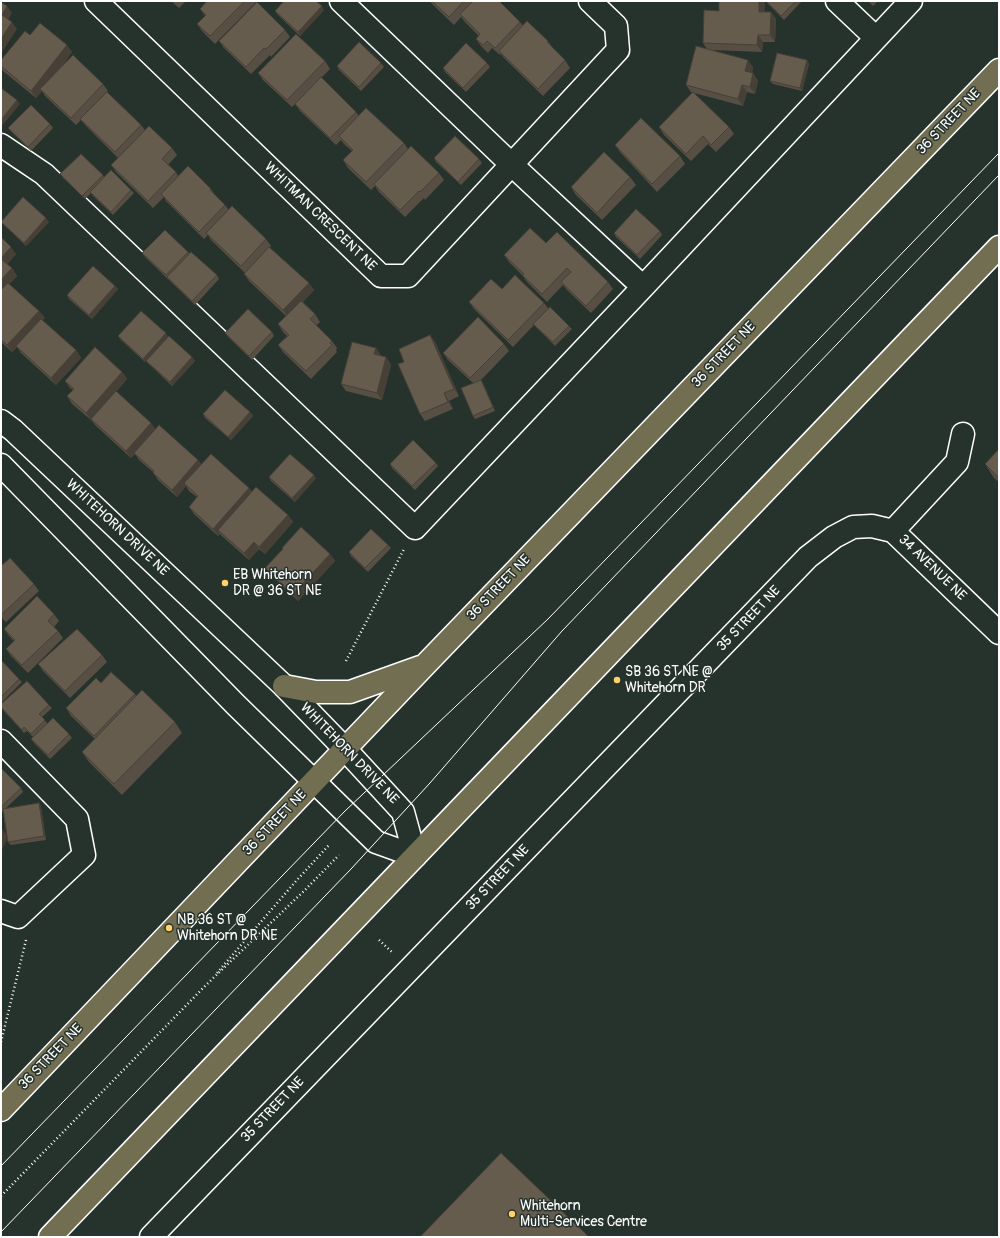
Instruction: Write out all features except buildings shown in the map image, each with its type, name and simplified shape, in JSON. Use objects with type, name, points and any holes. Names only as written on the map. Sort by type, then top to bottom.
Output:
[{"type":"main road","name":"36 STREET NE","points":[[1,1110],[425,665],[999,70]]},
{"type":"main road","points":[[50,1237],[999,247]]},
{"type":"main road","points":[[284,686],[316,692],[350,692],[425,665]]},
{"type":"street","name":"WHITMAN CRESCENT NE","points":[[96,1],[381,276],[408,276],[618,50],[616,26],[590,1]]},
{"type":"street","points":[[341,1],[511,164],[644,287]]},
{"type":"street","points":[[837,1],[876,38]]},
{"type":"street","points":[[1,145],[44,174],[415,528],[644,287],[911,1]]},
{"type":"street","name":"WHITEHORN DRIVE NE","points":[[1,421],[13,430],[284,686],[345,749],[403,812],[415,856]]},
{"type":"street","points":[[894,531],[957,462],[963,434]]},
{"type":"street","points":[[1,464],[236,705],[376,842],[415,856]]},
{"type":"street","name":"34 AVENUE NE","points":[[853,527],[872,526],[894,531],[999,633]]},
{"type":"street","name":"35 STREET NE","points":[[151,1237],[808,557],[834,538],[853,527]]},
{"type":"street","points":[[1,741],[77,819],[84,855],[10,914]]},
{"type":"path","points":[[346,660],[415,528]]},
{"type":"path","points":[[206,985],[296,880],[329,845]]},
{"type":"path","points":[[1,1196],[206,985],[305,890],[339,854]]},
{"type":"path","points":[[1,1042],[27,939],[10,914]]},
{"type":"path","points":[[379,940],[392,952]]},
{"type":"tram line","points":[[1,1166],[345,811],[548,619],[999,153]]},
{"type":"tram line","points":[[1,1232],[351,869],[430,783],[562,631],[999,175]]},
{"type":"place","name":"EB Whitehorn DR @ 36 ST NE","points":[[225,583]]},
{"type":"place","name":"SB 36 ST NE @ Whitehorn DR","points":[[617,680]]},
{"type":"place","name":"NB 36 ST @ Whitehorn DR NE","points":[[169,928]]},
{"type":"place","name":"Whitehorn Multi-Services Centre","points":[[512,1214]]}]
